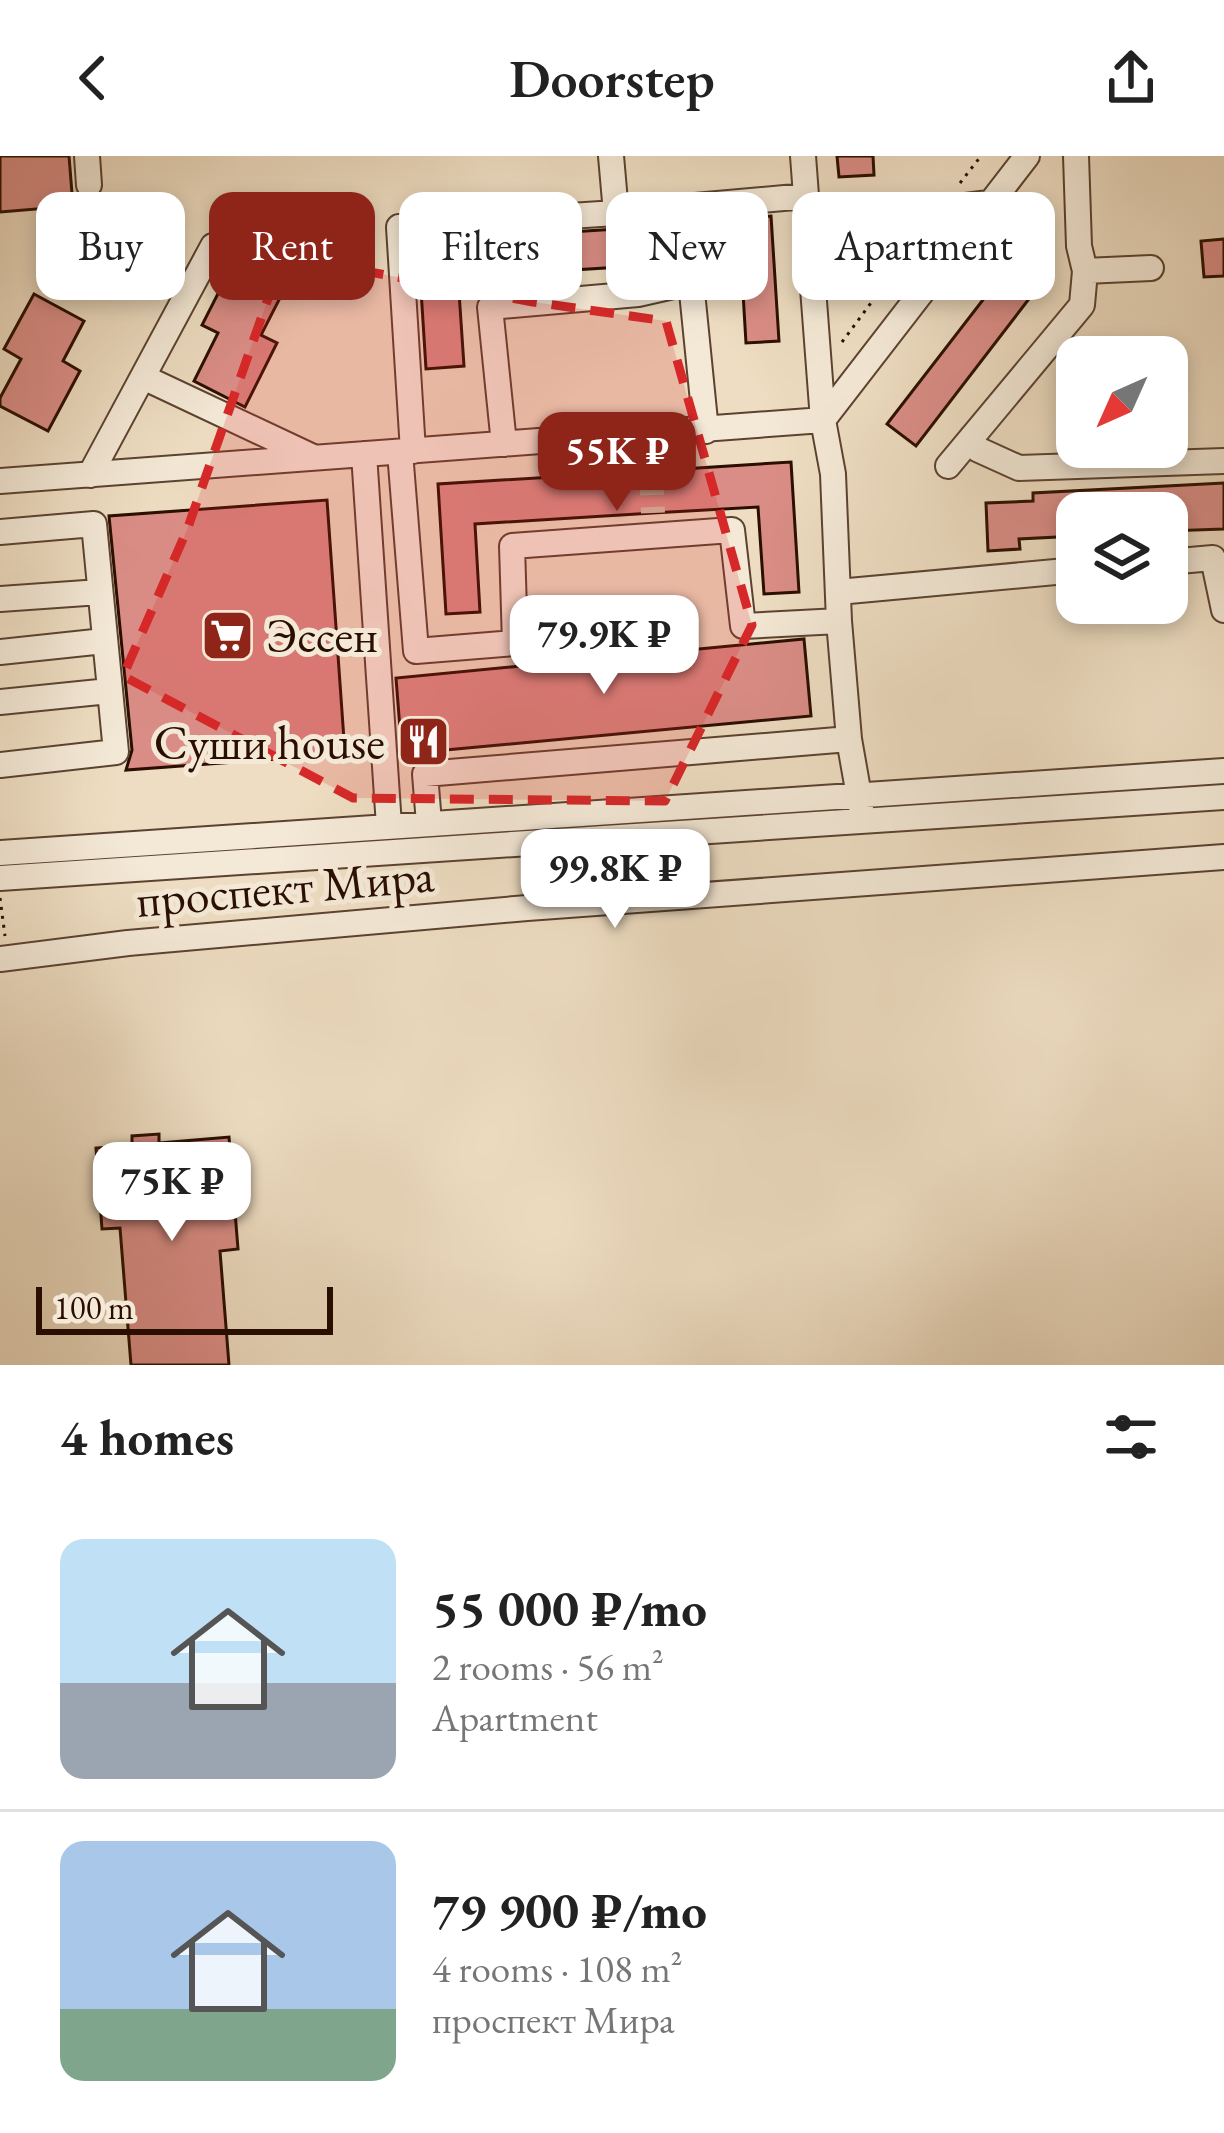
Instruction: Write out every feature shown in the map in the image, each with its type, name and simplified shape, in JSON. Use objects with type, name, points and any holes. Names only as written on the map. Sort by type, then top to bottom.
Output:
[{"type":"street","points":[[87,156],[88,185]]},
{"type":"street","points":[[611,156],[622,192]]},
{"type":"street","points":[[803,156],[806,192]]},
{"type":"street","points":[[998,192],[1027,156]]},
{"type":"street","points":[[948,466],[1082,305],[1085,271],[1079,246],[1076,156]]},
{"type":"street","points":[[606,217],[398,227],[416,651],[515,643],[512,546],[655,524],[732,530],[742,626],[839,621]]},
{"type":"street","points":[[90,475],[209,253]]},
{"type":"street","points":[[1085,271],[1151,268]]},
{"type":"street","points":[[504,444],[490,307],[606,297]]},
{"type":"street","points":[[693,300],[706,431]]},
{"type":"street","points":[[815,300],[833,474],[849,739],[865,820]]},
{"type":"street","points":[[0,481],[824,420],[915,300]]},
{"type":"street","points":[[143,377],[316,458]]},
{"type":"street","points":[[649,433],[651,471]]},
{"type":"street","points":[[972,437],[977,448],[1019,468],[1224,461]]},
{"type":"street","points":[[364,454],[389,826]]},
{"type":"street","points":[[0,532],[94,524],[116,752],[0,765]]},
{"type":"street","points":[[1188,560],[1213,558],[1224,610]]},
{"type":"street","points":[[838,592],[1056,572]]},
{"type":"street","points":[[0,598],[100,592]]},
{"type":"street","points":[[0,652],[104,640]]},
{"type":"street","points":[[0,702],[109,691]]},
{"type":"street","points":[[429,823],[425,773],[849,739]]},
{"type":"street","points":[[0,853],[1224,771]]},
{"type":"street","name":"проспект Мира","points":[[0,878],[1224,796]]},
{"type":"street","name":"проспект Мира","points":[[4,958],[527,908],[1224,857]]},
{"type":"path","points":[[954,192],[981,156]]},
{"type":"path","points":[[820,372],[873,300]]},
{"type":"path","points":[[0,895],[4,958]]},
{"type":"highlighted area","points":[[283,256],[666,321],[752,625],[665,801],[353,798],[123,676],[187,530]]},
{"type":"building","points":[[0,156],[69,156],[72,192],[36,192],[36,209],[0,212]]},
{"type":"building","points":[[837,156],[873,156],[874,175],[839,177]]},
{"type":"building","points":[[768,216],[779,341],[746,343],[743,300],[768,300]]},
{"type":"building","points":[[606,230],[606,268],[582,269],[582,231]]},
{"type":"building","points":[[1224,239],[1224,276],[1204,277],[1201,241]]},
{"type":"building","points":[[34,294],[36,300],[45,300],[84,321],[63,361],[80,371],[48,431],[0,406],[21,359],[4,349]]},
{"type":"building","points":[[215,300],[279,300],[261,335],[277,343],[245,407],[194,381],[218,333],[202,325]]},
{"type":"building","points":[[422,300],[460,300],[464,366],[426,369]]},
{"type":"building","points":[[983,300],[1028,300],[916,446],[887,424]]},
{"type":"building","points":[[791,462],[799,592],[764,594],[758,507],[475,524],[480,612],[446,614],[438,484],[635,472],[643,485],[653,487],[665,479],[667,470]]},
{"type":"building","points":[[1224,483],[1224,529],[1188,530],[1188,492],[1056,492],[1056,537],[1019,539],[1020,549],[988,551],[986,503],[1033,501],[1033,493]]},
{"type":"building","name":"Эссен","points":[[327,500],[345,754],[126,770],[132,750],[109,516]]},
{"type":"building","points":[[804,639],[811,716],[402,754],[396,678]]},
{"type":"building","points":[[159,1134],[159,1143],[229,1137],[238,1249],[220,1251],[229,1365],[131,1365],[120,1228],[102,1229],[96,1148],[132,1145],[132,1136]]},
{"type":"tunnel","points":[[651,471],[653,513]]},
{"type":"place","name":"Эссен","points":[[227,635]]},
{"type":"place","name":"Суши house","points":[[424,742]]}]
